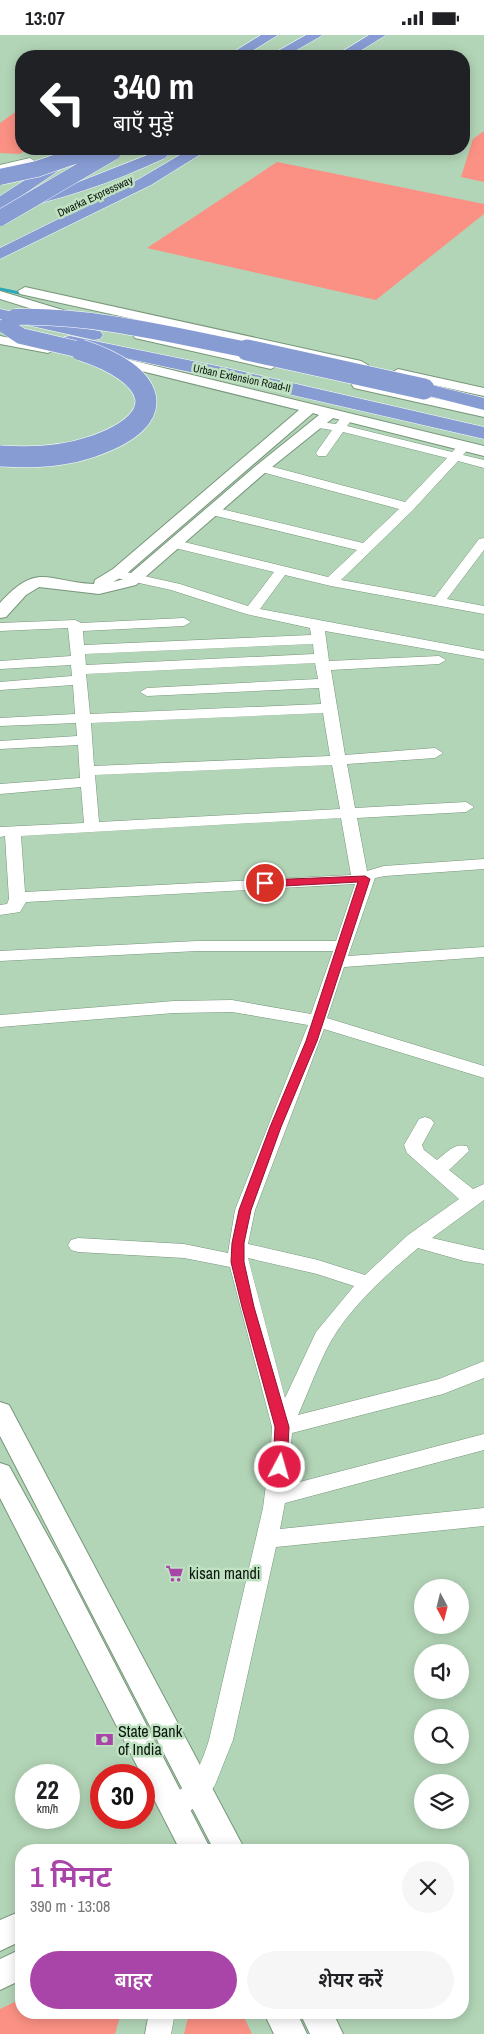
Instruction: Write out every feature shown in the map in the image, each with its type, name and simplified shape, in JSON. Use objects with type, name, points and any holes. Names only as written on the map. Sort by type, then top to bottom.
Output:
[{"type":"highway","points":[[247,50],[281,35]]},
{"type":"highway","points":[[260,50],[281,35]]},
{"type":"highway","points":[[287,50],[316,35]]},
{"type":"highway","points":[[308,50],[334,35]]},
{"type":"highway","points":[[341,50],[358,35]]},
{"type":"highway","points":[[345,50],[379,35]]},
{"type":"highway","points":[[0,205],[74,155]]},
{"type":"highway","points":[[0,177],[37,169],[79,155]]},
{"type":"highway","name":"Dwarka Expressway","points":[[0,218],[108,155]]},
{"type":"highway","name":"Dwarka Expressway","points":[[0,197],[82,175],[130,155]]},
{"type":"highway","name":"Dwarka Expressway","points":[[0,205],[48,197],[92,184],[160,155]]},
{"type":"highway","name":"Dwarka Expressway","points":[[0,243],[178,155]]},
{"type":"highway","points":[[0,254],[145,182],[191,155]]},
{"type":"highway","points":[[4,325],[47,315],[255,351],[484,403]]},
{"type":"highway","points":[[0,456],[44,456],[95,445],[127,430],[144,411],[148,402],[147,392],[141,381],[130,371],[102,358],[19,335],[4,325]]},
{"type":"highway","name":"Urban Extension Road-II","points":[[4,325],[310,400],[484,433]]},
{"type":"highway","name":"Urban Extension Road-II","points":[[4,325],[484,421]]},
{"type":"highway","points":[[310,400],[484,441]]},
{"type":"street","points":[[0,168],[30,161]]},
{"type":"street","points":[[0,286],[484,392]]},
{"type":"street","points":[[0,295],[58,313],[169,342],[484,413]]},
{"type":"street","points":[[87,589],[117,574],[310,400],[344,422]]},
{"type":"street","points":[[0,613],[23,589],[34,583],[50,582],[87,589],[118,587],[136,577],[262,468],[331,413]]},
{"type":"street","points":[[322,453],[344,422]]},
{"type":"street","points":[[316,424],[344,422],[461,452],[484,464]]},
{"type":"street","points":[[332,582],[461,452],[484,451]]},
{"type":"street","points":[[262,468],[408,507]]},
{"type":"street","points":[[213,511],[367,548]]},
{"type":"street","points":[[438,602],[451,582],[484,542]]},
{"type":"street","points":[[176,544],[332,582],[484,610]]},
{"type":"street","points":[[251,611],[282,570]]},
{"type":"street","points":[[117,574],[136,577],[318,632],[484,655]]},
{"type":"street","points":[[75,627],[184,622]]},
{"type":"street","points":[[0,627],[75,624],[92,827]]},
{"type":"street","points":[[174,1808],[197,1790],[207,1777],[228,1716],[267,1539],[282,1445],[282,1427],[238,1256],[245,1210],[318,1021],[341,954],[362,879],[348,815],[318,632]]},
{"type":"street","points":[[0,686],[79,665],[318,632]]},
{"type":"street","points":[[0,665],[439,660]]},
{"type":"street","points":[[147,692],[325,683]]},
{"type":"street","points":[[0,722],[329,708]]},
{"type":"street","points":[[0,745],[85,740]]},
{"type":"street","points":[[0,789],[88,777],[434,753]]},
{"type":"street","points":[[0,910],[14,908],[17,901],[7,868],[6,832],[348,815],[466,807]]},
{"type":"street","points":[[17,901],[26,897],[362,879],[384,871],[484,864]]},
{"type":"street","points":[[0,955],[197,946],[341,954],[484,952]]},
{"type":"street","points":[[0,1021],[209,1006],[244,1008],[318,1021],[484,1072]]},
{"type":"street","points":[[282,1427],[323,1337],[348,1303],[415,1239],[478,1195],[438,1170],[414,1149],[413,1145],[425,1123]]},
{"type":"street","points":[[438,1170],[460,1151]]},
{"type":"street","points":[[415,1239],[464,1254],[484,1257]]},
{"type":"street","points":[[78,1245],[238,1256],[318,1267],[368,1283]]},
{"type":"street","points":[[282,1427],[443,1386],[484,1369]]},
{"type":"street","points":[[0,1412],[225,1841],[210,1844]]},
{"type":"street","points":[[275,1497],[484,1442]]},
{"type":"street","points":[[0,1473],[55,1575],[174,1808],[188,1844]]},
{"type":"street","points":[[267,1539],[484,1517]]},
{"type":"street","points":[[0,1936],[15,1929]]},
{"type":"street","points":[[0,1975],[15,1967]]},
{"type":"street","points":[[158,2034],[161,2019]]},
{"type":"street","points":[[283,2019],[291,2034]]},
{"type":"street","points":[[319,2019],[327,2034]]},
{"type":"shaded area","points":[[15,112],[15,154],[0,153],[0,123]]},
{"type":"shaded area","points":[[484,131],[484,182],[461,177],[468,155],[470,155],[473,139]]},
{"type":"shaded area","points":[[277,162],[484,204],[484,214],[376,300],[147,248]]},
{"type":"shaded area","points":[[15,2002],[15,2019],[119,2019],[115,2034],[0,2034],[0,2009]]},
{"type":"shaded area","points":[[188,2019],[245,2019],[252,2034],[184,2034]]},
{"type":"waterway","points":[[0,289],[24,294]]},
{"type":"waterway","points":[[135,319],[149,323]]},
{"type":"place","name":"kisan mandi","points":[[175,1573]]},
{"type":"place","name":"State Bank of India","points":[[104,1740]]},
{"type":"route","points":[[265,883],[365,879],[312,1041],[276,1127],[245,1210],[238,1243],[238,1262],[248,1307],[282,1427],[280,1467]]}]
